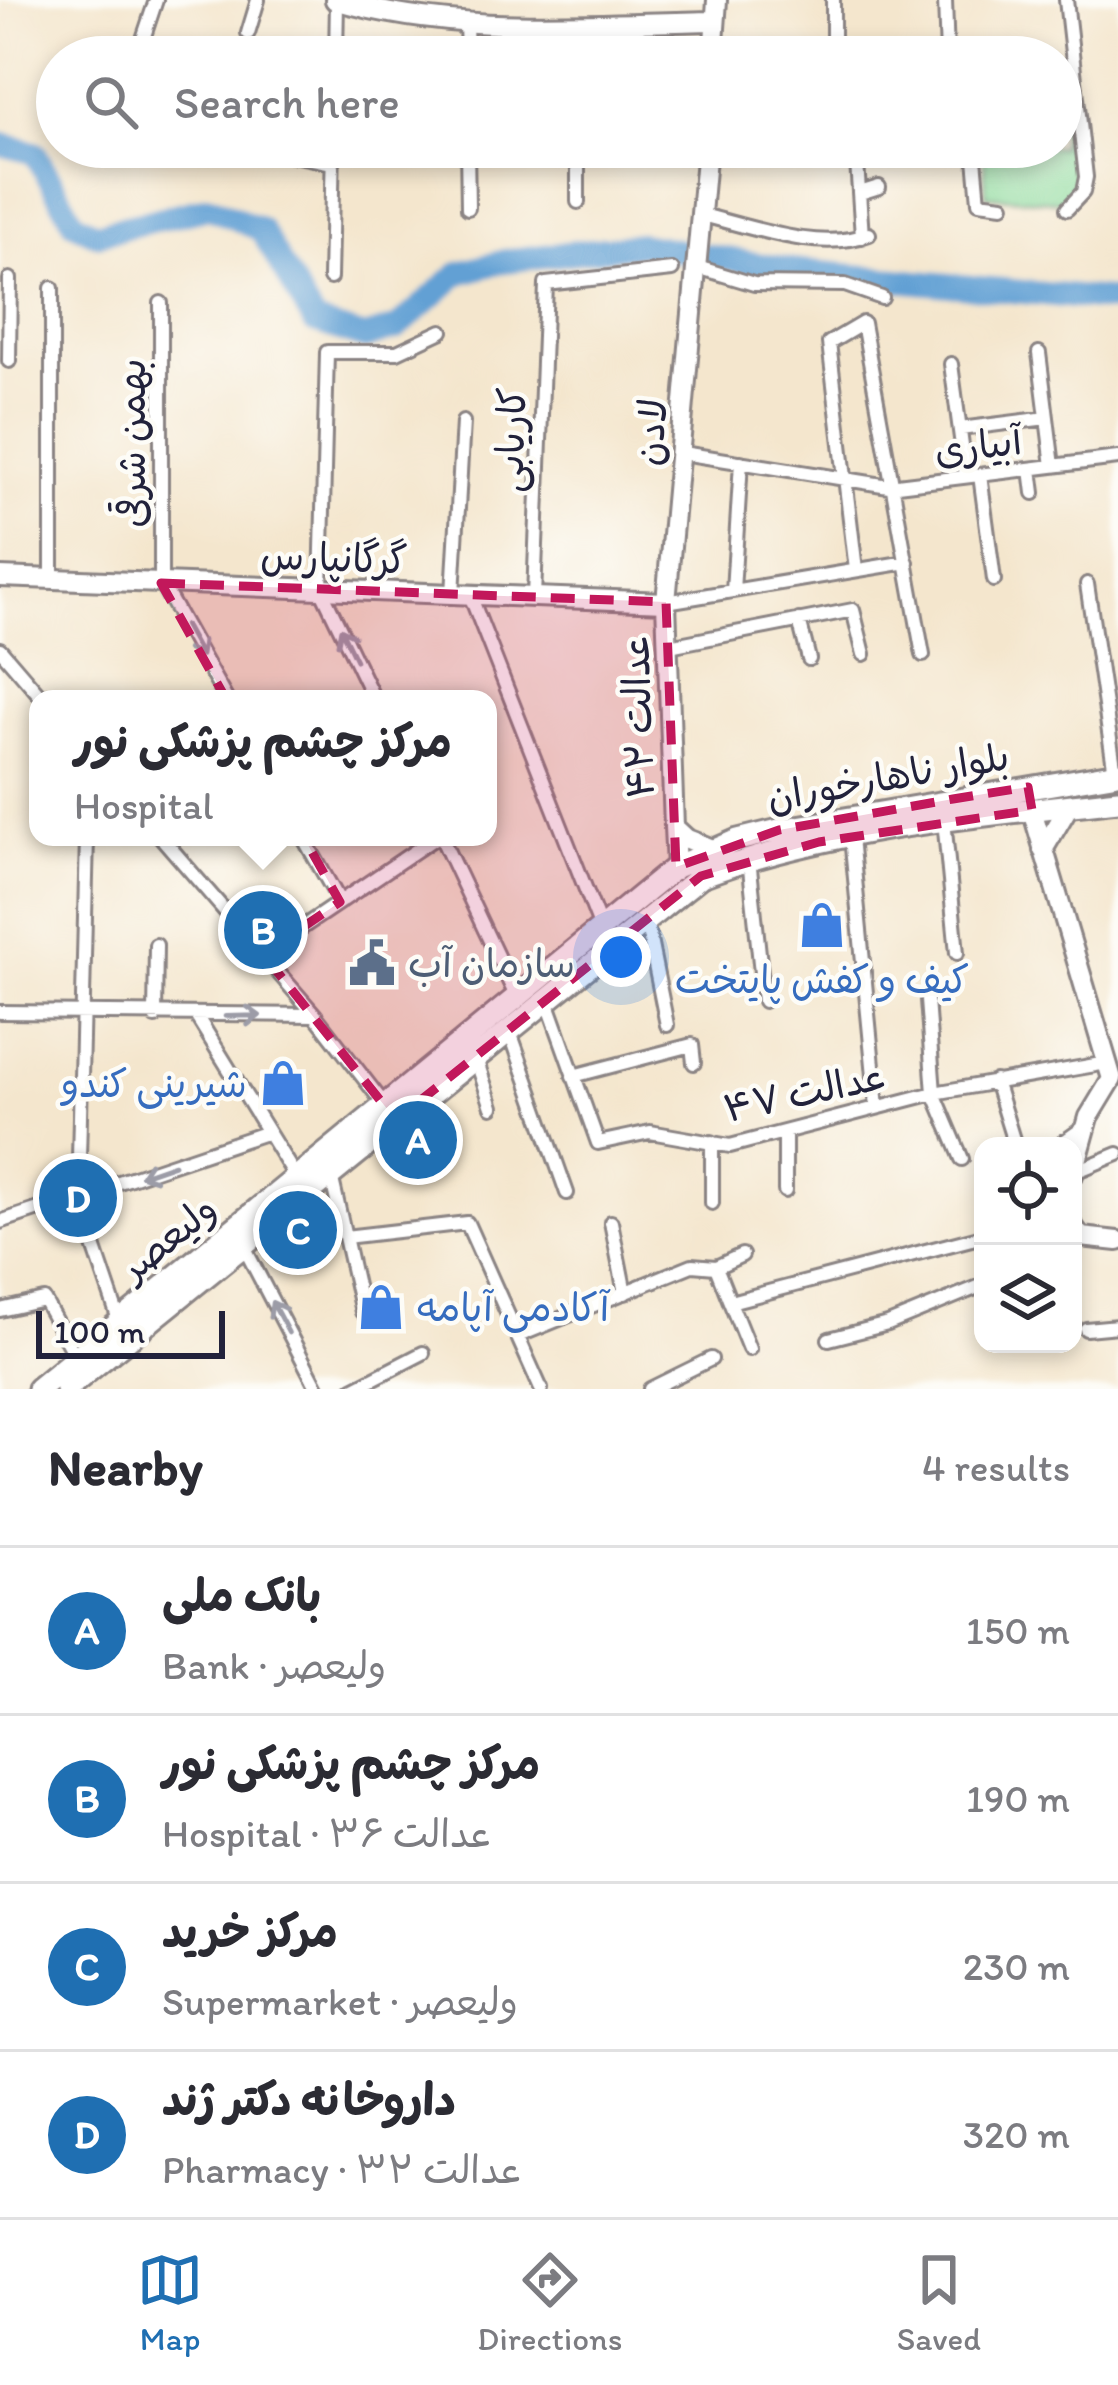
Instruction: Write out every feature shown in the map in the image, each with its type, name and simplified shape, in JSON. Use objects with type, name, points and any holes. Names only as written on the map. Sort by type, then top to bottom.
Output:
[{"type":"main road","points":[[336,0],[466,22],[715,21]]},
{"type":"main road","points":[[714,36],[717,0]]},
{"type":"main road","points":[[702,220],[705,168]]},
{"type":"main road","name":"لادن","points":[[666,602],[702,220]]},
{"type":"main road","name":"گرگانپارس","points":[[0,577],[666,602]]},
{"type":"main road","name":"عدالت ۴۲","points":[[666,602],[676,867]]},
{"type":"main road","name":"بلوار ناهارخوران","points":[[701,876],[749,858],[944,820],[1116,773]]},
{"type":"main road","points":[[1030,798],[1042,855],[1112,1080],[1087,1126],[1082,1149]]},
{"type":"main road","name":"بلوار ناهارخوران","points":[[676,867],[779,830],[1030,798],[1069,806],[1118,800]]},
{"type":"main road","points":[[1042,855],[1051,830],[1069,806]]},
{"type":"main road","points":[[674,827],[687,839],[715,850]]},
{"type":"main road","name":"ولیعصر","points":[[66,1389],[331,1174],[516,996],[676,867]]},
{"type":"main road","name":"ولیعصر","points":[[38,1389],[298,1179],[474,1055],[701,876]]},
{"type":"main road","points":[[1082,1237],[1118,1240]]},
{"type":"street","points":[[144,36],[156,0]]},
{"type":"street","points":[[248,33],[258,0]]},
{"type":"street","points":[[336,0],[336,36]]},
{"type":"street","points":[[833,0],[833,36]]},
{"type":"street","points":[[945,0],[946,36]]},
{"type":"street","points":[[1066,0],[1070,36]]},
{"type":"street","points":[[466,22],[466,36]]},
{"type":"street","points":[[578,23],[578,36]]},
{"type":"street","points":[[1067,209],[1082,192],[1086,177],[1082,138]]},
{"type":"street","points":[[329,278],[333,168]]},
{"type":"street","points":[[467,168],[468,208]]},
{"type":"street","points":[[578,168],[578,202]]},
{"type":"street","points":[[702,220],[851,242],[866,236],[858,168]]},
{"type":"street","points":[[976,168],[979,202],[1003,205]]},
{"type":"street","points":[[860,193],[879,187]]},
{"type":"street","points":[[697,267],[754,284],[845,285],[882,298]]},
{"type":"street","name":"کاریابی","points":[[534,597],[546,284],[672,269]]},
{"type":"street","points":[[9,362],[5,326],[10,279]]},
{"type":"street","points":[[52,288],[52,579]]},
{"type":"street","name":"بهمن شرقی","points":[[160,303],[161,583]]},
{"type":"street","points":[[856,570],[829,343],[863,322],[923,655]]},
{"type":"street","points":[[370,690],[321,589],[327,352],[397,352],[442,331]]},
{"type":"street","points":[[1039,353],[1053,466]]},
{"type":"street","points":[[951,364],[959,429],[994,580]]},
{"type":"street","points":[[959,429],[1047,418]]},
{"type":"street","points":[[463,422],[462,594],[536,758],[601,928]]},
{"type":"street","name":"آبیاری","points":[[682,453],[889,486],[1118,458]]},
{"type":"street","points":[[733,591],[741,463]]},
{"type":"street","points":[[1031,469],[1034,494]]},
{"type":"street","points":[[666,602],[907,562]]},
{"type":"street","points":[[161,583],[221,690]]},
{"type":"street","points":[[1087,584],[1116,773]]},
{"type":"street","points":[[669,646],[854,610],[864,654]]},
{"type":"street","points":[[800,620],[808,659]]},
{"type":"street","points":[[0,649],[35,690]]},
{"type":"street","points":[[944,820],[957,953]]},
{"type":"street","points":[[851,837],[877,1107]]},
{"type":"street","points":[[87,846],[79,1198],[120,1323]]},
{"type":"street","points":[[169,846],[316,1015],[391,1114]]},
{"type":"street","points":[[308,846],[340,902]]},
{"type":"street","points":[[263,954],[425,846]]},
{"type":"street","points":[[443,846],[516,996]]},
{"type":"street","points":[[749,858],[764,1001]]},
{"type":"street","points":[[646,919],[667,1025]]},
{"type":"street","points":[[155,1017],[156,945]]},
{"type":"street","name":"عدالت ۴۷","points":[[546,998],[598,1144],[650,1132],[730,1146],[995,1082],[1112,1080]]},
{"type":"street","points":[[927,1000],[934,1094],[962,1159]]},
{"type":"street","points":[[0,1012],[316,1015]]},
{"type":"street","points":[[197,1017],[298,1179]]},
{"type":"street","points":[[508,1028],[567,1193]]},
{"type":"street","points":[[574,1076],[692,1045],[694,1063]]},
{"type":"street","points":[[474,1055],[492,1107]]},
{"type":"street","points":[[995,1082],[1012,1137]]},
{"type":"street","points":[[1071,1137],[1087,1126]]},
{"type":"street","points":[[0,1222],[268,1132]]},
{"type":"street","points":[[784,1191],[785,1133]]},
{"type":"street","points":[[712,1142],[712,1203]]},
{"type":"street","points":[[1082,1170],[1118,1154]]},
{"type":"street","points":[[331,1174],[362,1312]]},
{"type":"street","points":[[611,1222],[625,1293]]},
{"type":"street","points":[[344,1237],[466,1223],[541,1389]]},
{"type":"street","points":[[730,1303],[974,1238]]},
{"type":"street","points":[[243,1245],[318,1389]]},
{"type":"street","points":[[518,1336],[692,1265],[716,1267],[742,1255]]},
{"type":"street","points":[[716,1267],[749,1349]]},
{"type":"street","points":[[829,1339],[888,1324],[974,1289]]},
{"type":"street","points":[[0,1310],[44,1300],[76,1358]]},
{"type":"street","points":[[1086,1329],[1118,1326]]},
{"type":"street","points":[[352,1389],[423,1353]]},
{"type":"street","points":[[650,1389],[711,1359]]},
{"type":"highlighted area","points":[[161,583],[666,602],[676,867],[779,830],[953,799],[1028,787],[1032,810],[819,842],[701,876],[396,1120],[263,954],[340,902]]},
{"type":"green space","points":[[984,168],[1075,168],[1076,182],[1065,202],[986,196]]},
{"type":"waterway","points":[[0,144],[36,155]]},
{"type":"waterway","points":[[43,168],[74,222],[96,234],[209,207],[261,230],[314,322],[365,338],[397,328],[459,273],[505,261],[640,244],[792,270],[1118,301]]},
{"type":"place","name":"کیف و کفش پایتخت","points":[[822,925]]},
{"type":"place","name":"مرکز چشم پزشکی نور","points":[[263,930]]},
{"type":"place","name":"سازمان آب","points":[[372,963]]},
{"type":"place","name":"شیرینی کندو","points":[[283,1083]]},
{"type":"place","name":"بانک ملی","points":[[418,1140]]},
{"type":"place","name":"داروخانه دکتر ژند","points":[[78,1198]]},
{"type":"place","name":"مرکز خرید","points":[[298,1230]]},
{"type":"place","name":"آکادمی آپامه","points":[[381,1307]]}]
